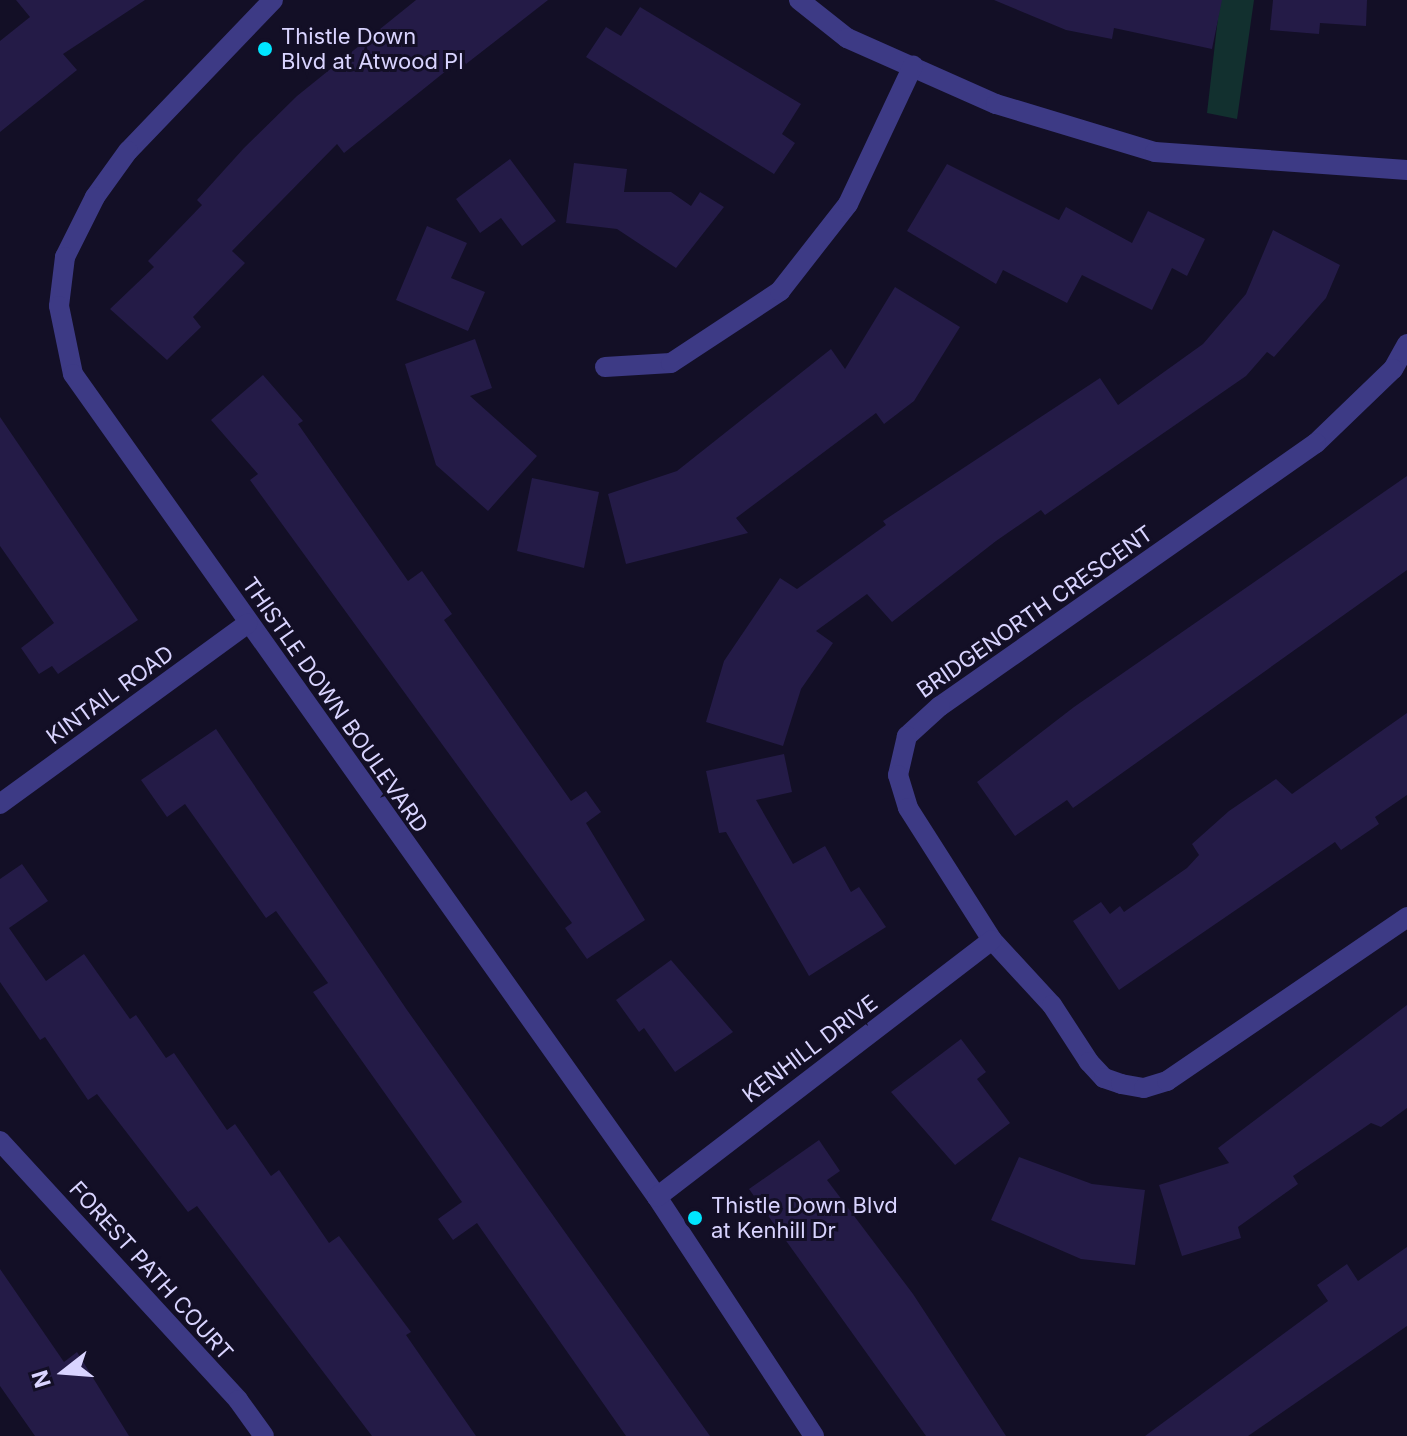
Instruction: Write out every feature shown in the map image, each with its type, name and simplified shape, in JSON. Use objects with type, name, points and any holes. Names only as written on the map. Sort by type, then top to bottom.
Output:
[{"type":"street","name":"THISTLE DOWN BOULEVARD","points":[[273,0],[128,151],[95,197],[65,257],[59,306],[73,374],[247,624],[657,1197],[814,1436]]},
{"type":"street","points":[[799,0],[847,38],[996,104],[1155,152],[1407,170]]},
{"type":"street","points":[[605,367],[671,363],[780,291],[848,204],[913,66]]},
{"type":"street","name":"BRIDGENORTH CRESCENT","points":[[1407,344],[1393,369],[1316,443],[940,706],[907,736],[898,775],[908,808],[992,940],[1052,1005],[1104,1078],[1144,1088],[1211,1053],[1407,917]]},
{"type":"street","name":"KINTAIL ROAD","points":[[0,804],[247,624]]},
{"type":"street","name":"KENHILL DRIVE","points":[[657,1197],[992,940]]},
{"type":"street","name":"FOREST PATH COURT","points":[[0,1141],[264,1436]]},
{"type":"green space","points":[[1220,0],[1254,0],[1237,119],[1207,113]]},
{"type":"building","points":[[16,0],[145,0],[63,54],[77,70],[0,132],[0,41],[30,17]]},
{"type":"building","points":[[416,0],[548,0],[466,64],[462,58],[344,153],[337,144],[232,251],[245,263],[193,317],[201,327],[167,360],[110,309],[154,267],[148,261],[202,205],[197,200],[244,148],[297,96]]},
{"type":"building","points":[[994,0],[1222,0],[1212,49],[1114,28],[1112,39],[1066,30]]},
{"type":"building","points":[[1273,0],[1367,0],[1366,26],[1320,23],[1319,34],[1270,30]]},
{"type":"building","points":[[640,7],[801,104],[782,134],[795,143],[774,174],[586,57],[606,27],[621,36]]},
{"type":"building","points":[[510,159],[556,221],[522,246],[501,218],[480,233],[456,199]]},
{"type":"building","points":[[574,163],[627,169],[624,192],[671,192],[691,206],[700,192],[724,207],[676,268],[617,229],[566,223]]},
{"type":"building","points":[[947,164],[1059,220],[1066,207],[1132,243],[1148,211],[1205,239],[1187,276],[1172,268],[1152,310],[1082,275],[1067,303],[1003,270],[996,284],[907,231]]},
{"type":"building","points":[[427,226],[467,243],[451,278],[485,292],[468,331],[396,300]]},
{"type":"building","points":[[1273,230],[1340,265],[1326,298],[1274,357],[1267,352],[1246,376],[1045,515],[1041,510],[996,541],[892,622],[867,594],[816,631],[833,643],[801,689],[783,746],[706,722],[724,661],[780,578],[797,589],[886,525],[883,521],[1100,378],[1118,405],[1203,344],[1246,294]]},
{"type":"building","points":[[895,287],[960,327],[914,401],[884,424],[876,413],[736,518],[748,533],[626,564],[608,494],[677,471],[831,349],[845,369]]},
{"type":"building","points":[[475,339],[492,388],[470,396],[537,456],[488,511],[436,465],[405,364]]},
{"type":"building","points":[[263,375],[303,421],[298,424],[408,581],[422,571],[452,614],[444,620],[571,801],[586,791],[601,812],[586,823],[645,920],[587,959],[565,928],[572,923],[250,480],[258,474],[211,420]]},
{"type":"building","points":[[0,417],[138,620],[58,674],[52,666],[39,674],[21,648],[54,623],[0,546]]},
{"type":"building","points":[[1407,476],[1407,570],[1073,808],[1067,800],[1015,836],[977,782],[1074,707]]},
{"type":"building","points":[[532,478],[599,492],[584,568],[517,551]]},
{"type":"building","points":[[1407,713],[1407,795],[1375,817],[1379,824],[1341,850],[1335,842],[1119,990],[1073,921],[1101,902],[1110,914],[1120,906],[1124,912],[1187,868],[1199,855],[1192,844],[1229,811],[1276,779],[1292,794]]},
{"type":"building","points":[[216,729],[407,1010],[710,1436],[626,1436],[477,1223],[453,1240],[438,1219],[462,1202],[313,992],[328,983],[276,911],[266,918],[185,804],[167,817],[141,780]]},
{"type":"building","points":[[784,754],[792,792],[756,800],[793,864],[825,846],[851,892],[859,887],[886,927],[809,976],[726,832],[719,833],[706,771]]},
{"type":"building","points":[[22,864],[48,901],[9,928],[46,981],[84,954],[130,1019],[136,1015],[166,1058],[174,1053],[227,1130],[235,1124],[271,1176],[279,1170],[329,1243],[339,1236],[411,1332],[406,1335],[476,1436],[372,1436],[197,1206],[188,1212],[97,1094],[88,1100],[45,1037],[40,1040],[0,982],[0,879]]},
{"type":"building","points":[[671,960],[733,1032],[675,1072],[644,1028],[639,1032],[616,1000]]},
{"type":"building","points":[[1407,1005],[1407,1108],[1381,1127],[1371,1123],[1293,1176],[1298,1184],[1238,1227],[1241,1238],[1182,1256],[1159,1185],[1229,1163],[1218,1148]]},
{"type":"building","points":[[961,1039],[986,1072],[977,1079],[1010,1123],[955,1165],[891,1092]]},
{"type":"building","points":[[819,1140],[840,1171],[827,1180],[913,1294],[1006,1436],[926,1436],[749,1189]]},
{"type":"building","points":[[1019,1157],[1092,1184],[1145,1190],[1135,1265],[1081,1259],[991,1220]]},
{"type":"building","points":[[1407,1247],[1407,1326],[1248,1436],[1145,1436],[1328,1301],[1317,1285],[1347,1264],[1358,1281]]},
{"type":"building","points":[[0,1269],[64,1362],[77,1352],[129,1436],[35,1436],[0,1386]]},
{"type":"place","name":"Thistle Down Blvd at Atwood Pl","points":[[265,49]]},
{"type":"place","name":"Thistle Down Blvd at Kenhill Dr","points":[[695,1218]]}]
